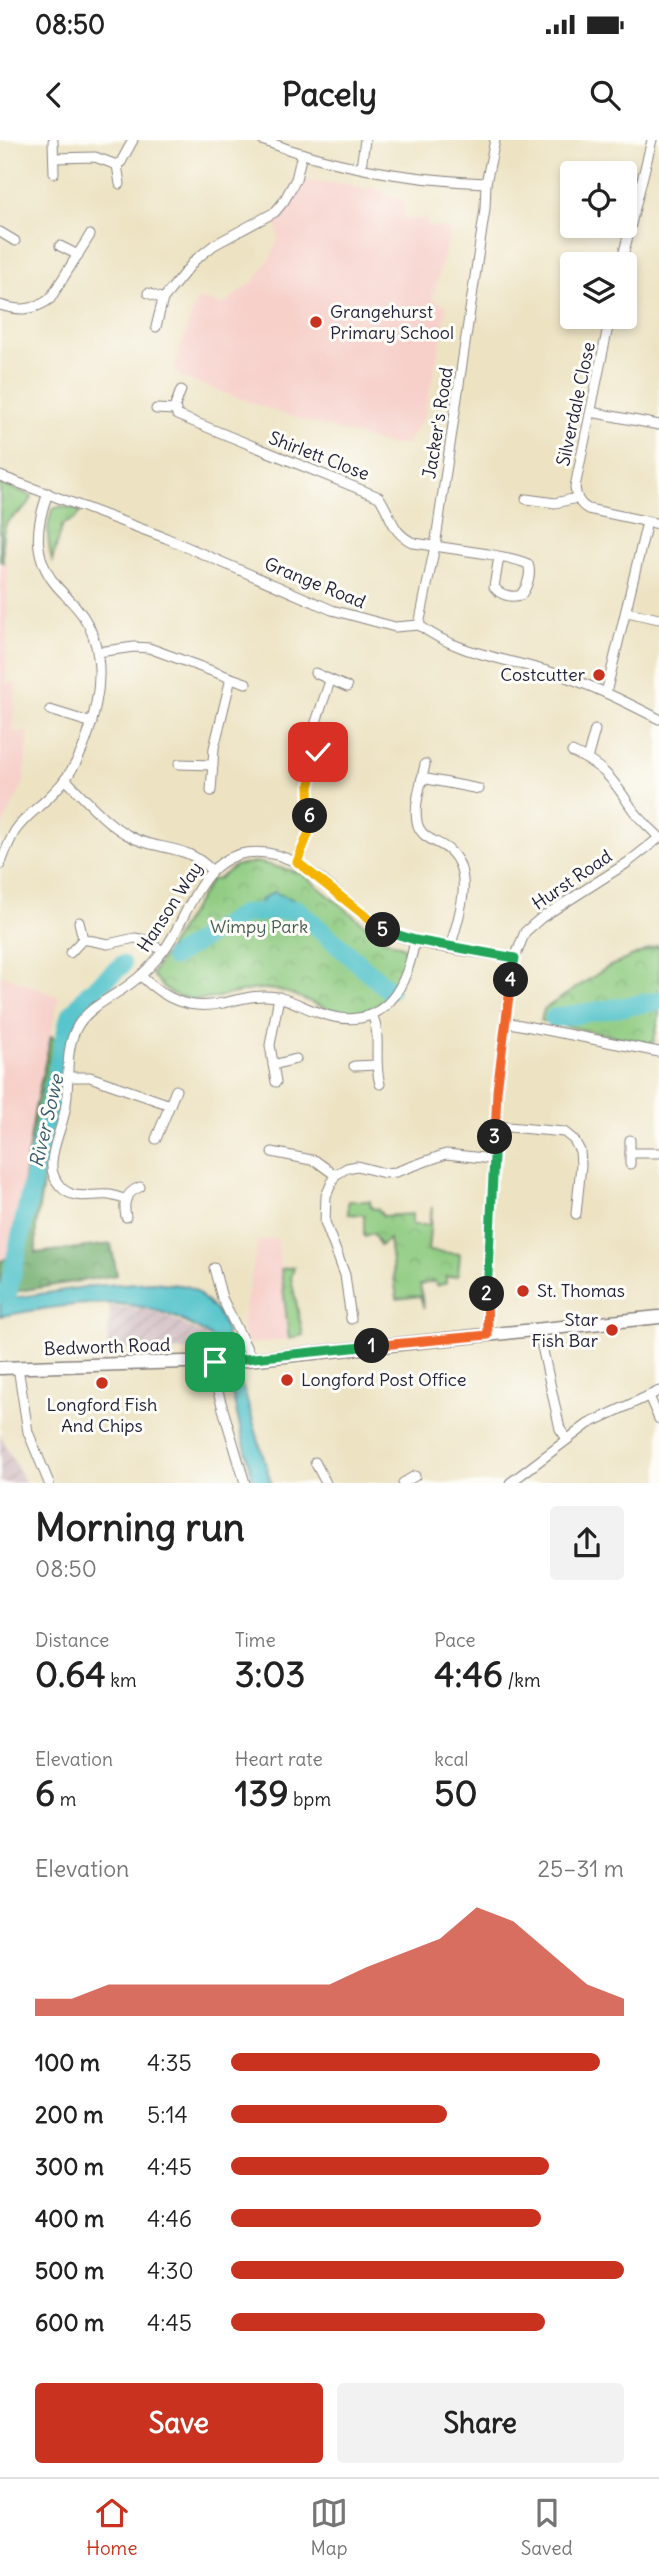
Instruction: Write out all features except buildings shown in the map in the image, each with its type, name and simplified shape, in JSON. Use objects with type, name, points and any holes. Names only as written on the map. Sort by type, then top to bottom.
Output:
[{"type":"main road","name":"Bedworth Road","points":[[0,1368],[212,1362],[659,1317]]},
{"type":"street","points":[[117,165],[133,140]]},
{"type":"street","points":[[262,140],[302,154],[361,167],[441,181],[486,183]]},
{"type":"street","points":[[361,167],[365,140]]},
{"type":"street","name":"Jacker's Road","points":[[419,625],[435,546],[485,209],[486,183],[495,140]]},
{"type":"street","points":[[624,252],[652,140]]},
{"type":"street","points":[[53,141],[54,173]]},
{"type":"street","points":[[156,327],[163,299],[195,260],[214,245],[275,212],[296,179],[302,154]]},
{"type":"street","points":[[54,158],[95,157],[117,165]]},
{"type":"street","points":[[117,165],[120,184]]},
{"type":"street","points":[[0,232],[15,241]]},
{"type":"street","points":[[0,305],[18,310],[40,306],[50,299],[90,235]]},
{"type":"street","points":[[60,246],[78,255]]},
{"type":"street","points":[[148,293],[163,299]]},
{"type":"street","name":"Silverdale Close","points":[[577,498],[575,487],[608,329]]},
{"type":"street","points":[[175,410],[181,390]]},
{"type":"street","name":"Shirlett Close","points":[[156,409],[175,410],[183,419],[379,497],[387,508],[397,533],[414,543],[499,556]]},
{"type":"street","points":[[591,412],[659,425]]},
{"type":"street","name":"Grange Road","points":[[0,476],[166,538],[332,610],[395,627],[419,625],[436,638],[459,647],[551,672],[606,693],[659,719]]},
{"type":"street","points":[[0,864],[15,831],[55,791],[77,761],[92,723],[99,681],[98,652],[83,615],[55,584],[41,561],[38,523],[48,493]]},
{"type":"street","points":[[526,499],[555,503],[577,498],[588,509],[659,524]]},
{"type":"street","points":[[606,693],[647,522]]},
{"type":"street","points":[[499,556],[528,564],[530,569],[526,588],[521,595],[507,595],[498,592],[494,587],[499,556]]},
{"type":"street","points":[[627,612],[659,620]]},
{"type":"street","points":[[98,652],[134,647],[149,648],[246,683]]},
{"type":"street","points":[[315,673],[347,687]]},
{"type":"street","points":[[211,791],[214,748],[231,678]]},
{"type":"street","points":[[297,862],[309,832],[309,787],[318,752],[315,726],[331,681]]},
{"type":"street","points":[[50,710],[92,723]]},
{"type":"street","points":[[587,759],[596,730]]},
{"type":"street","points":[[572,752],[587,759],[619,786],[629,805],[659,838]]},
{"type":"street","points":[[179,764],[213,765]]},
{"type":"street","points":[[425,764],[417,814],[419,828],[429,839],[451,852],[459,862],[464,877],[458,920],[450,948]]},
{"type":"street","points":[[422,778],[479,789]]},
{"type":"street","points":[[65,779],[115,827],[127,835],[149,844],[182,850],[200,859],[211,870]]},
{"type":"street","name":"Hurst Road","points":[[488,1335],[486,1304],[497,1091],[515,958],[525,932],[541,918],[627,863],[659,838]]},
{"type":"street","name":"Hanson Way","points":[[125,1199],[109,1195],[89,1197],[70,1194],[55,1180],[52,1163],[66,1108],[69,1050],[78,1026],[94,1008],[141,976],[163,951],[211,870],[227,859],[246,853],[266,854],[297,862],[380,928],[450,948],[515,958]]},
{"type":"street","points":[[79,922],[83,939]]},
{"type":"street","points":[[83,939],[108,944],[135,938],[145,940],[163,951]]},
{"type":"street","points":[[70,953],[83,939]]},
{"type":"street","points":[[141,976],[165,996],[189,1004],[210,1005],[256,996],[279,997],[332,1017],[355,1018],[372,1014],[398,994],[410,968],[415,940]]},
{"type":"street","points":[[276,1082],[270,1045],[279,997]]},
{"type":"street","points":[[372,1014],[378,1033],[377,1065],[380,1084]]},
{"type":"street","points":[[505,1022],[659,1052]]},
{"type":"street","points":[[273,1065],[296,1059]]},
{"type":"street","points":[[354,1066],[377,1065]]},
{"type":"street","points":[[68,1077],[90,1077],[170,1105]]},
{"type":"street","points":[[156,1139],[176,1090]]},
{"type":"street","points":[[496,1126],[564,1132],[573,1140],[580,1151],[581,1165],[576,1214]]},
{"type":"street","points":[[630,1140],[630,1164]]},
{"type":"street","points":[[272,1152],[316,1161],[335,1175]]},
{"type":"street","points":[[630,1153],[659,1153]]},
{"type":"street","points":[[351,1319],[345,1275],[325,1222],[326,1196],[335,1175],[357,1166],[396,1172],[446,1154],[493,1159]]},
{"type":"street","points":[[125,1217],[125,1199],[129,1193],[140,1187]]},
{"type":"street","points":[[215,1268],[222,1298],[248,1359]]},
{"type":"street","points":[[538,1328],[560,1429],[567,1439]]},
{"type":"street","points":[[212,1362],[245,1483]]},
{"type":"street","points":[[18,1367],[28,1432],[49,1483]]},
{"type":"street","points":[[510,1483],[567,1439],[608,1413],[659,1391]]},
{"type":"street","points":[[649,1396],[659,1419]]},
{"type":"street","points":[[315,1462],[326,1483]]},
{"type":"street","points":[[403,1483],[415,1476]]},
{"type":"shaded area","name":"Grangehurst Primary School","points":[[306,180],[352,185],[364,190],[369,187],[403,200],[404,219],[426,219],[428,226],[451,229],[432,299],[447,306],[441,339],[424,417],[406,444],[390,445],[292,417],[180,377],[174,369],[197,298],[223,305],[254,281],[271,257],[278,237],[277,218]]},
{"type":"shaded area","points":[[0,561],[8,563],[6,683],[16,683],[13,731],[28,733],[24,782],[0,832]]},
{"type":"shaded area","points":[[0,974],[59,997],[35,1108],[12,1255],[0,1262]]},
{"type":"shaded area","points":[[277,1238],[289,1339],[250,1344],[245,1340],[242,1323],[258,1241]]},
{"type":"shaded area","points":[[110,1306],[145,1309],[164,1315],[207,1336],[217,1348],[176,1351],[107,1349]]},
{"type":"shaded area","points":[[0,1434],[25,1483],[0,1483]]},
{"type":"green space","points":[[0,483],[32,496],[25,508],[5,525],[2,541],[3,562],[0,561]]},
{"type":"green space","points":[[62,506],[81,511],[74,520],[63,524],[52,561],[48,541],[49,522],[53,509]]},
{"type":"green space","name":"Wimpy Park","points":[[257,862],[301,873],[380,937],[404,947],[405,953],[408,954],[403,970],[384,1000],[370,1009],[340,1012],[275,990],[251,990],[211,999],[191,999],[172,994],[158,981],[152,974],[211,880],[218,879],[235,866]]},
{"type":"green space","points":[[659,945],[659,1018],[653,1044],[541,1021],[544,1009],[608,967]]},
{"type":"green space","points":[[51,1036],[64,1044],[36,1227],[36,1253],[111,1244],[117,1275],[0,1294],[0,1262],[12,1255],[35,1108]]},
{"type":"green space","points":[[348,1201],[370,1201],[371,1208],[378,1209],[383,1216],[412,1214],[412,1225],[429,1225],[432,1207],[428,1251],[460,1254],[458,1276],[446,1277],[446,1283],[437,1286],[435,1281],[420,1285],[424,1309],[420,1296],[397,1299],[389,1239],[380,1246],[373,1233],[364,1236],[364,1215],[348,1214]]},
{"type":"green space","points":[[294,1267],[291,1278],[303,1335],[289,1339],[281,1269]]},
{"type":"water","points":[[273,892],[299,903],[315,925],[286,915],[260,901]]},
{"type":"water","points":[[153,1282],[187,1286],[196,1291],[217,1312],[224,1325],[235,1370],[244,1390],[271,1483],[254,1483],[221,1349],[201,1331],[165,1313],[119,1304],[71,1305],[0,1316],[0,1300],[92,1286]]},
{"type":"waterway","name":"River Sowe","points":[[173,957],[243,914],[297,909],[389,990]]},
{"type":"waterway","name":"River Sowe","points":[[7,1297],[69,1018],[88,994],[122,965]]},
{"type":"waterway","name":"River Sowe","points":[[554,1018],[659,1001]]},
{"type":"place","name":"Grangehurst Primary School","points":[[316,322]]},
{"type":"place","name":"Costcutter","points":[[599,675]]},
{"type":"place","name":"St. Thomas","points":[[523,1291]]},
{"type":"place","name":"Star Fish Bar","points":[[612,1330]]},
{"type":"place","name":"Longford Post Office","points":[[287,1380]]},
{"type":"place","name":"Longford Fish And Chips","points":[[102,1383]]},
{"type":"route","points":[[215,1362],[488,1335],[486,1304],[497,1091],[515,958],[450,948],[390,933],[372,922],[297,862],[309,832],[309,787],[318,752]]}]
